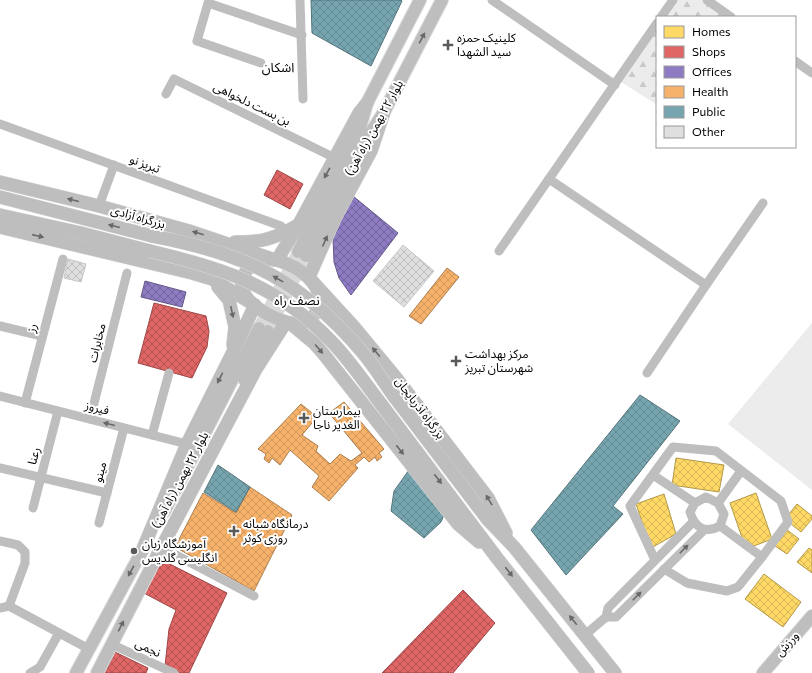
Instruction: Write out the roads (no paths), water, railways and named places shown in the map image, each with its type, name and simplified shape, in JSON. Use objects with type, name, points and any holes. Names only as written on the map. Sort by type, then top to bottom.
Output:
[{"type":"highway","points":[[276,260],[299,224],[359,112],[367,103]]},
{"type":"highway","points":[[310,278],[335,218],[371,151],[384,112]]},
{"type":"highway","name":"بزرگراه آزادی","points":[[0,182],[99,206],[160,223],[222,241],[276,260]]},
{"type":"highway","name":"بزرگراه آزادی","points":[[0,197],[152,236],[195,245],[230,256],[260,268],[288,284],[315,304],[341,328],[364,354],[393,395]]},
{"type":"highway","points":[[0,215],[81,233],[212,279],[270,315],[288,322],[298,324],[308,321],[316,313],[320,301],[317,291],[310,278],[294,267],[276,260],[262,258],[253,263],[245,272],[242,284],[245,294],[254,305]]},
{"type":"highway","points":[[150,257],[160,254],[164,245],[165,233],[160,223]]},
{"type":"highway","points":[[222,241],[250,242],[270,239],[299,224]]},
{"type":"highway","points":[[0,228],[150,257],[191,261],[225,271],[253,283],[280,298],[307,318],[330,340],[352,365],[497,558],[588,673]]},
{"type":"highway","name":"بزرگراه آذربایجان","points":[[310,278],[368,343],[488,498],[514,547]]},
{"type":"highway","points":[[212,279],[229,300],[235,327],[231,356]]},
{"type":"highway","points":[[142,551],[187,444],[231,356],[254,305]]},
{"type":"highway","points":[[288,322],[314,343],[458,524],[497,558]]},
{"type":"highway","points":[[158,554],[256,369],[288,322]]},
{"type":"highway","points":[[363,403],[365,391],[373,381],[385,377],[397,379]]},
{"type":"highway","name":"بزرگراه آذربایجان","points":[[393,395],[488,520],[514,547],[615,673]]},
{"type":"main road","name":"بلوار ۲۲ بهمن (راه آهن)","points":[[420,0],[367,103],[358,135],[302,254],[366,140],[384,112],[442,0]]},
{"type":"main road","name":"بلوار ۲۲ بهمن (راه آهن)","points":[[76,673],[264,330],[158,554],[97,673]]},
{"type":"main road","name":"ورزش","points":[[763,673],[812,616]]},
{"type":"street","points":[[300,0],[303,99]]},
{"type":"street","points":[[492,0],[615,85]]},
{"type":"street","points":[[662,16],[673,0]]},
{"type":"street","points":[[707,0],[731,16]]},
{"type":"street","points":[[261,63],[197,41],[208,3],[302,35]]},
{"type":"street","points":[[499,251],[656,25]]},
{"type":"street","points":[[796,62],[812,73]]},
{"type":"street","name":"بن بست دلخواهی","points":[[166,94],[174,79],[335,158]]},
{"type":"street","name":"تبریز نو","points":[[0,124],[281,226]]},
{"type":"street","points":[[99,206],[114,165]]},
{"type":"street","points":[[549,179],[706,284]]},
{"type":"street","points":[[647,373],[706,284],[763,203]]},
{"type":"street","name":"رز","points":[[25,403],[63,259]]},
{"type":"street","name":"مخابرات","points":[[90,419],[127,273]]},
{"type":"street","points":[[0,326],[42,336]]},
{"type":"street","points":[[152,435],[169,373]]},
{"type":"street","name":"فیروز","points":[[0,396],[187,444]]},
{"type":"street","name":"رعنا","points":[[33,508],[58,411]]},
{"type":"street","name":"مینو","points":[[99,522],[124,428]]},
{"type":"street","points":[[655,560],[630,506],[673,447],[716,451],[780,501],[788,522],[738,587],[727,592],[687,584],[664,569]]},
{"type":"street","points":[[0,468],[107,493]]},
{"type":"street","points":[[718,503],[742,471]]},
{"type":"street","points":[[653,475],[695,503]]},
{"type":"street","points":[[706,497],[718,503],[724,514],[720,526],[713,530],[704,530],[693,522],[690,512],[695,503],[706,497]]},
{"type":"street","points":[[606,617],[608,608],[693,522]]},
{"type":"street","points":[[720,526],[762,557]]},
{"type":"street","points":[[585,635],[606,617],[616,616],[704,530]]},
{"type":"street","points":[[0,541],[18,545],[25,552],[25,563],[4,607],[89,649]]},
{"type":"street","points":[[158,554],[176,555],[254,596]]},
{"type":"street","points":[[30,673],[40,667],[58,633]]},
{"type":"street","name":"نجمی","points":[[112,644],[174,673]]},
{"type":"tunnel","points":[[259,328],[298,252]]},
{"type":"tunnel","points":[[268,331],[306,256]]},
{"type":"place","name":"کلینیک حمزه سید الشهدا","points":[[448,45]]},
{"type":"place","name":"مرکز بهداشت شهرستان تبریز","points":[[456,361]]},
{"type":"place","name":"بیمارستان الغدیر ناجا","points":[[304,418]]},
{"type":"place","name":"درمانگاه شبانه روزی کوثر","points":[[234,531]]},
{"type":"place","name":"آموزشگاه زبان انگلیسی گلدیس","points":[[134,551]]},
{"type":"district","name":"اشکان","points":[[278,67]]},
{"type":"district","name":"نصف راه","points":[[297,300]]}]
